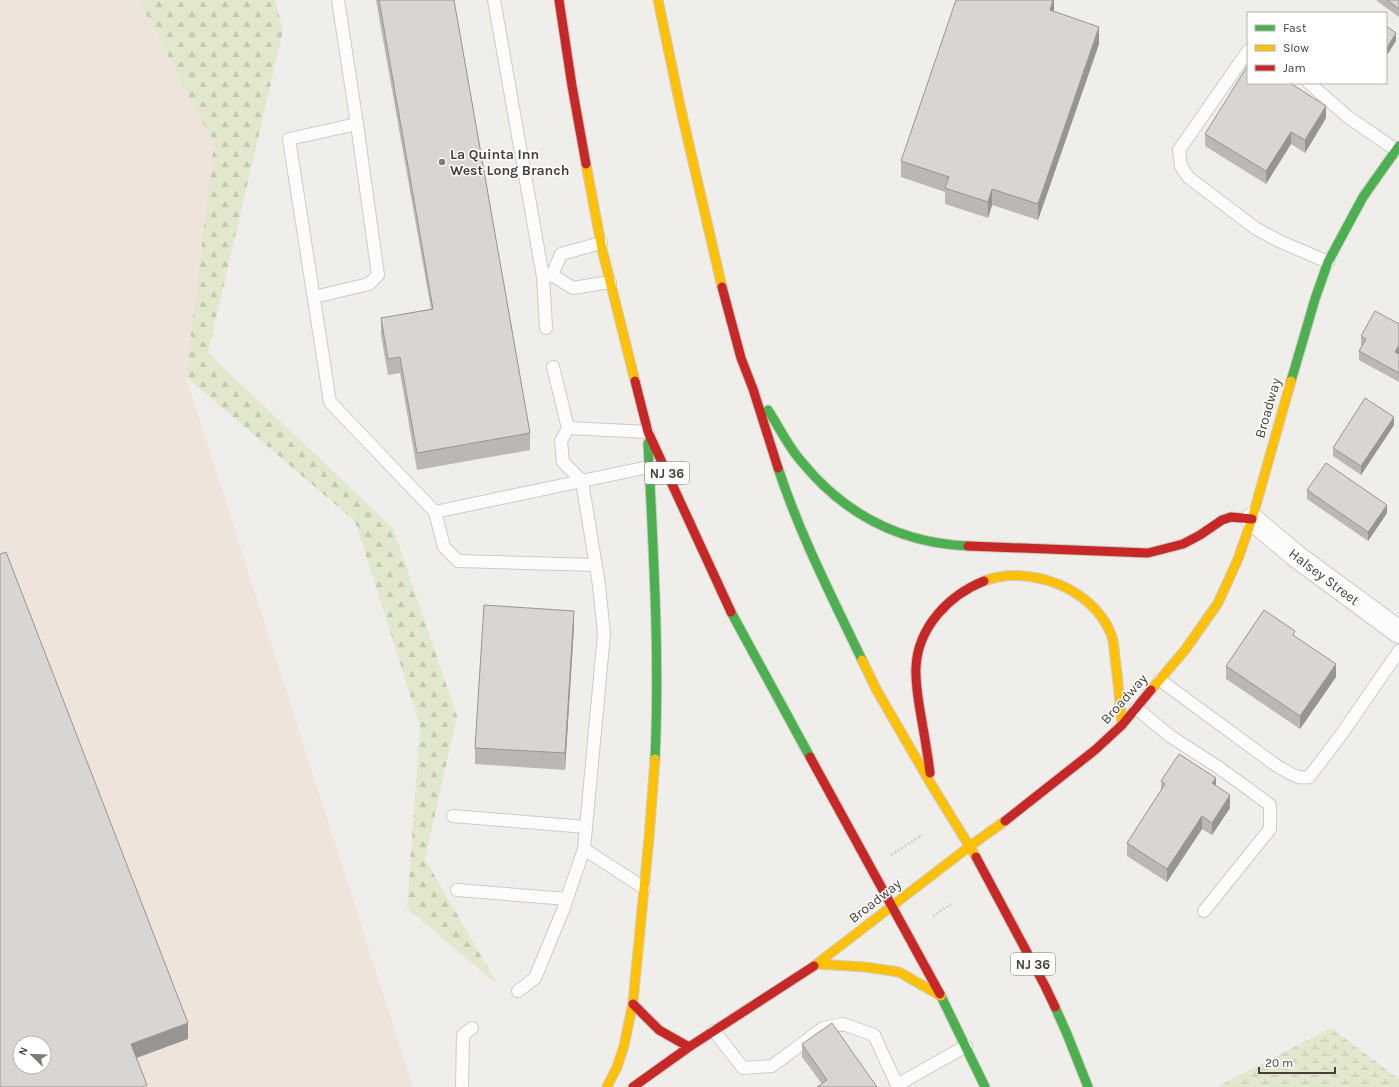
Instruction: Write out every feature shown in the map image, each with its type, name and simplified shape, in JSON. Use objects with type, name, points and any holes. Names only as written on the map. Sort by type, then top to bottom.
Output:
[{"type":"main road","name":"NJ 36","points":[[559,0],[570,79],[601,243],[648,432],[730,609],[941,996],[985,1087]]},
{"type":"main road","name":"NJ 36","points":[[658,0],[681,110],[722,286],[741,358],[753,389],[790,504],[810,552],[876,689],[970,846],[1045,986],[1067,1034],[1088,1087]]},
{"type":"main road","name":"Broadway","points":[[633,1087],[689,1047],[817,964],[891,905],[1007,820],[1095,750],[1122,725],[1185,650],[1218,603],[1238,559],[1252,518],[1315,299],[1328,262],[1363,197],[1397,148]]},
{"type":"main road","points":[[753,389],[801,460],[827,488],[847,506],[868,520],[904,536],[951,545],[1148,553],[1183,544],[1200,535],[1222,520],[1239,517],[1252,518]]},
{"type":"main road","points":[[607,1087],[616,1070],[624,1046],[633,1004],[654,788],[657,712],[657,610],[648,432]]},
{"type":"main road","points":[[932,784],[915,675],[917,658],[926,633],[938,613],[957,594],[976,583],[1006,575],[1028,575],[1046,579],[1070,589],[1089,603],[1103,619],[1112,635],[1122,725]]},
{"type":"main road","points":[[817,964],[865,967],[899,972],[941,996]]},
{"type":"main road","points":[[633,1004],[659,1030],[689,1047]]},
{"type":"street","name":"Halsey Street","points":[[1252,518],[1296,556],[1399,632]]},
{"type":"lane","points":[[314,297],[369,284],[378,275],[338,0]]},
{"type":"lane","points":[[494,0],[547,276],[546,328]]},
{"type":"lane","points":[[1247,52],[1179,150],[1181,166],[1188,177],[1255,228],[1279,242],[1328,262]]},
{"type":"lane","points":[[1310,84],[1348,117],[1397,148]]},
{"type":"lane","points":[[357,124],[289,139],[330,402],[435,512],[444,547],[458,561],[595,565]]},
{"type":"lane","points":[[547,276],[561,254],[601,243]]},
{"type":"lane","points":[[547,276],[573,288],[610,282]]},
{"type":"lane","points":[[518,991],[536,978],[567,899],[584,849],[604,634],[582,481],[563,462],[561,441],[568,428],[553,368]]},
{"type":"lane","points":[[568,428],[648,432]]},
{"type":"lane","points":[[435,512],[662,463]]},
{"type":"lane","points":[[1160,680],[1277,766],[1302,779],[1309,777],[1341,735],[1399,651]]},
{"type":"lane","points":[[1136,708],[1170,736],[1221,769],[1270,805],[1270,829],[1204,911]]},
{"type":"lane","points":[[453,816],[586,827]]},
{"type":"lane","points":[[584,849],[644,888]]},
{"type":"lane","points":[[457,890],[567,899]]},
{"type":"lane","points":[[714,1031],[744,1068],[772,1066],[823,1028],[843,1024],[874,1035],[898,1086],[966,1046]]},
{"type":"lane","points":[[462,1087],[463,1035],[472,1028]]},
{"type":"path","points":[[889,857],[922,835]]},
{"type":"path","points":[[933,916],[951,904]]},
{"type":"shaded area","points":[[0,0],[139,0],[214,144],[186,377],[413,1087],[0,1087]]},
{"type":"green space","points":[[139,0],[275,0],[283,31],[208,353],[393,528],[457,716],[425,859],[498,985],[407,908],[420,726],[355,521],[186,377],[214,144]]},
{"type":"green space","points":[[1331,1028],[1399,1079],[1399,1087],[1217,1087]]},
{"type":"building","name":"La Quinta Inn West Long Branch","points":[[379,0],[454,0],[530,433],[417,453],[400,357],[388,359],[381,318],[433,309]]},
{"type":"building","points":[[956,0],[1053,0],[1050,10],[1099,27],[1038,204],[992,189],[988,202],[945,188],[949,177],[901,161]]},
{"type":"building","points":[[1387,0],[1399,0],[1399,9]]},
{"type":"building","points":[[1387,27],[1396,33],[1387,47]]},
{"type":"building","points":[[1247,67],[1247,84],[1292,84],[1326,106],[1305,140],[1291,132],[1266,171],[1205,134]]},
{"type":"building","points":[[1375,311],[1399,324],[1399,345],[1395,352],[1399,354],[1399,373],[1359,351],[1366,339],[1361,336]]},
{"type":"building","points":[[1365,398],[1394,417],[1361,466],[1333,448]]},
{"type":"building","points":[[1326,463],[1387,505],[1368,532],[1307,490]]},
{"type":"building","points":[[6,552],[188,1023],[131,1044],[147,1085],[141,1087],[0,1087],[0,554]]},
{"type":"building","points":[[484,605],[574,611],[565,753],[475,748]]},
{"type":"building","points":[[1264,610],[1295,631],[1293,635],[1336,664],[1300,716],[1226,666]]},
{"type":"building","points":[[1179,754],[1216,778],[1212,783],[1230,795],[1212,823],[1202,816],[1167,869],[1127,843],[1165,784],[1161,781]]},
{"type":"building","points":[[832,1023],[877,1087],[817,1087],[827,1080],[802,1044]]},
{"type":"traffic: fast","points":[[1291,381],[1315,299],[1328,262],[1363,197],[1399,146]]},
{"type":"traffic: fast","points":[[768,410],[801,461],[818,480],[855,510],[875,522],[897,532],[919,539],[943,544],[968,546]]},
{"type":"traffic: fast","points":[[648,443],[654,561],[657,680],[655,759]]},
{"type":"traffic: fast","points":[[778,468],[806,542],[862,660]]},
{"type":"traffic: fast","points":[[731,612],[810,757]]},
{"type":"traffic: fast","points":[[940,994],[985,1087]]},
{"type":"traffic: fast","points":[[1055,1007],[1088,1087]]},
{"type":"traffic: slow","points":[[658,0],[681,110],[722,287]]},
{"type":"traffic: slow","points":[[586,164],[602,249],[635,381]]},
{"type":"traffic: slow","points":[[1151,690],[1185,650],[1218,603],[1238,559],[1252,519],[1291,381]]},
{"type":"traffic: slow","points":[[984,581],[1002,577],[1020,576],[1039,578],[1058,584],[1075,593],[1090,604],[1102,618],[1112,637],[1122,725]]},
{"type":"traffic: slow","points":[[862,660],[876,689],[931,784],[976,857]]},
{"type":"traffic: slow","points":[[607,1087],[617,1067],[624,1046],[633,1002],[655,759]]},
{"type":"traffic: slow","points":[[814,966],[970,846],[1005,821]]},
{"type":"traffic: slow","points":[[817,964],[865,967],[899,972],[941,996]]},
{"type":"traffic: jam","points":[[559,0],[586,164]]},
{"type":"traffic: jam","points":[[722,287],[741,358],[753,389],[778,468]]},
{"type":"traffic: jam","points":[[635,381],[648,432],[731,612]]},
{"type":"traffic: jam","points":[[968,546],[1148,553],[1183,544],[1200,535],[1222,520],[1231,517],[1252,519]]},
{"type":"traffic: jam","points":[[930,773],[917,688],[916,667],[918,652],[929,626],[938,614],[959,595],[984,581]]},
{"type":"traffic: jam","points":[[1005,821],[1095,750],[1122,725],[1151,690]]},
{"type":"traffic: jam","points":[[810,757],[940,994]]},
{"type":"traffic: jam","points":[[976,857],[1055,1007]]},
{"type":"traffic: jam","points":[[633,1087],[689,1047],[814,966]]},
{"type":"traffic: jam","points":[[633,1004],[659,1030],[689,1047]]},
{"type":"place","name":"La Quinta Inn West Long Branch","points":[[442,162]]}]
